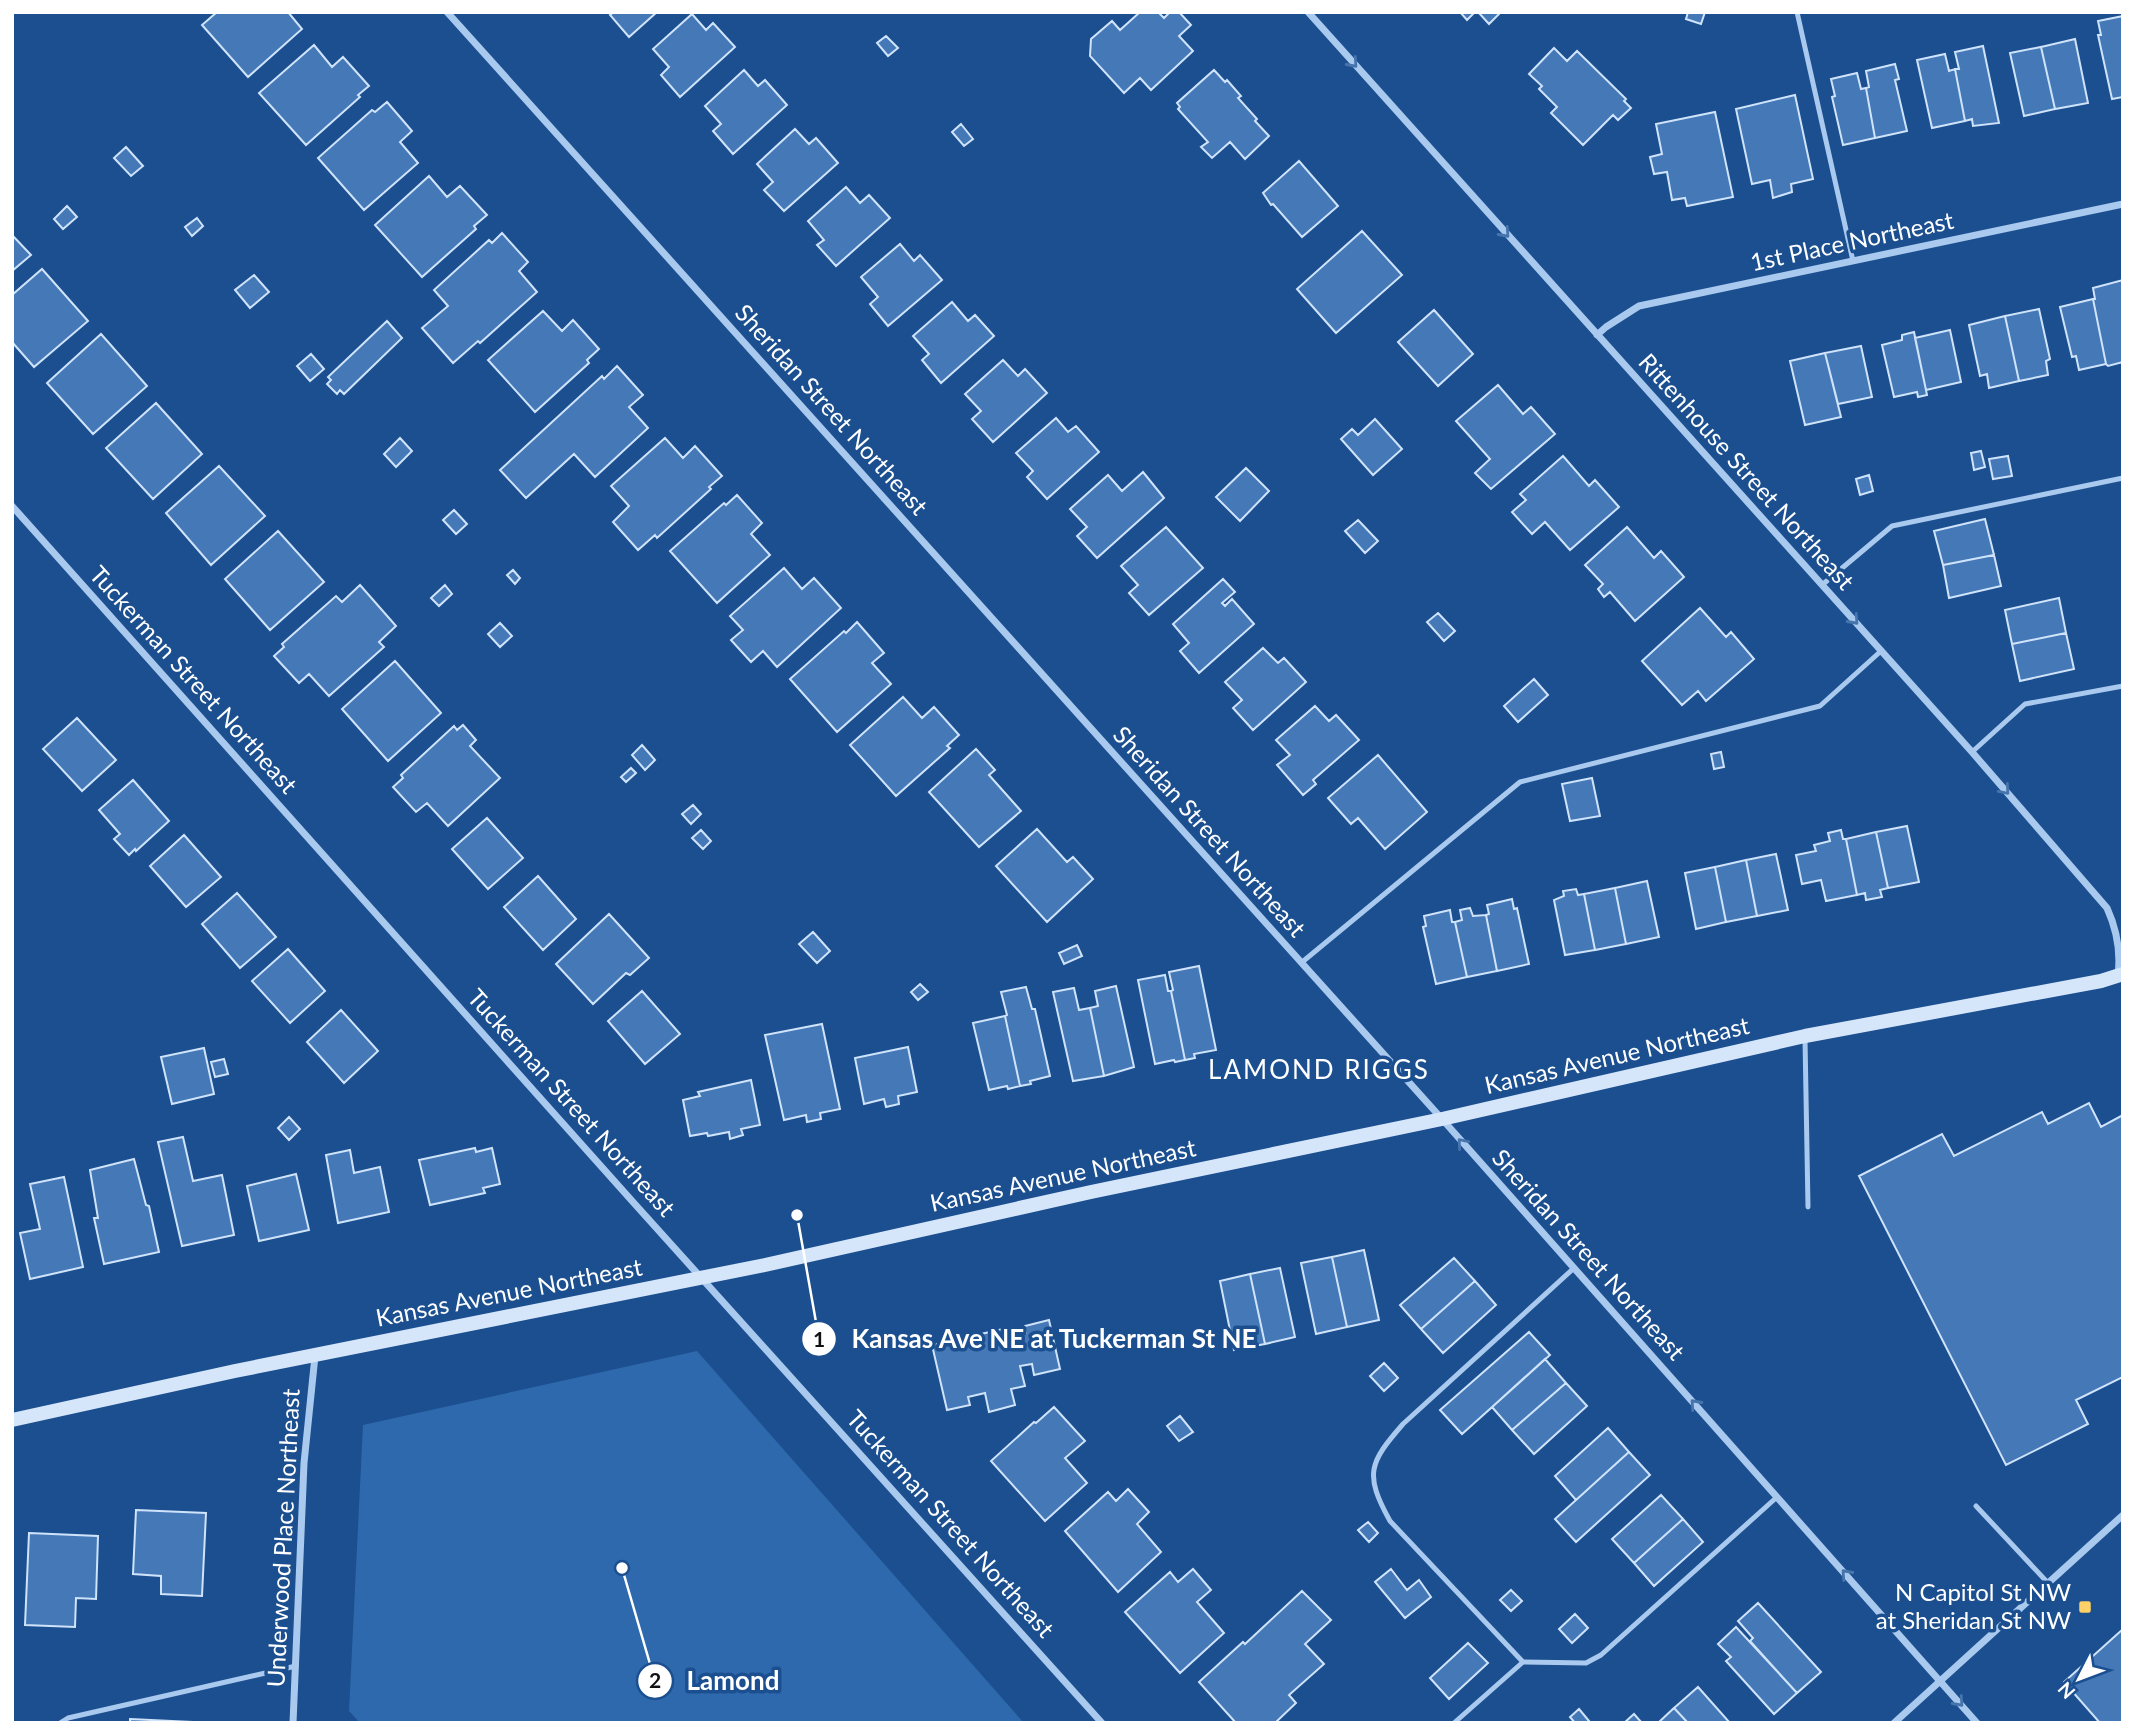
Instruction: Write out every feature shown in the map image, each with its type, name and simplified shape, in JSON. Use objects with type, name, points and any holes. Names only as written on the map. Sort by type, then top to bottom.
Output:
[{"type":"street","name":"Sheridan Street Northeast","points":[[447,12],[1301,962],[1978,1723]]},
{"type":"street","name":"Rittenhouse Street Northeast","points":[[1308,12],[1972,752],[2107,908],[2117,934],[2120,975]]},
{"type":"street","name":"1st Place Northeast","points":[[1597,335],[1639,306],[2123,204]]},
{"type":"street","name":"Tuckerman Street Northeast","points":[[12,506],[1102,1723]]},
{"type":"street","name":"Kansas Avenue Northeast","points":[[12,1420],[215,1375],[765,1265],[1091,1192],[1441,1119],[1805,1036],[2101,981],[2120,975]]},
{"type":"street","name":"Underwood Place Northeast","points":[[293,1723],[304,1463],[315,1356]]},
{"type":"street","points":[[1894,1723],[2123,1515]]},
{"type":"lane","points":[[1797,12],[1853,261]]},
{"type":"lane","points":[[1822,585],[1892,526],[2123,478]]},
{"type":"lane","points":[[1301,962],[1520,782],[1821,706],[1881,651]]},
{"type":"lane","points":[[1972,752],[2025,704],[2123,686]]},
{"type":"lane","points":[[1805,1036],[1808,1207]]},
{"type":"lane","points":[[1523,1662],[1390,1521],[1376,1496],[1373,1468],[1381,1449],[1403,1424],[1574,1268]]},
{"type":"lane","points":[[1454,1723],[1523,1662],[1586,1663],[1601,1655],[1777,1497]]},
{"type":"lane","points":[[1976,1506],[2048,1583]]},
{"type":"lane","points":[[60,1723],[68,1718],[296,1666]]},
{"type":"shaded area","points":[[697,1351],[1024,1723],[360,1723],[349,1711],[363,1425]]},
{"type":"building","points":[[217,12],[288,12],[302,29],[248,77],[202,25]]},
{"type":"building","points":[[614,12],[657,12],[629,37],[610,15]]},
{"type":"building","points":[[1140,12],[1158,12],[1164,18],[1170,12],[1179,12],[1191,25],[1179,36],[1193,51],[1151,90],[1140,78],[1124,93],[1090,56],[1091,39],[1112,21],[1120,30]]},
{"type":"building","points":[[1460,12],[1475,12],[1467,20]]},
{"type":"building","points":[[1478,12],[1501,12],[1489,24]]},
{"type":"building","points":[[1688,12],[1705,12],[1701,24],[1686,19]]},
{"type":"building","points":[[692,14],[706,30],[713,23],[735,47],[680,97],[661,75],[669,67],[653,49]]},
{"type":"building","points":[[2123,16],[2123,97],[2112,99],[2098,35],[2101,35],[2098,21]]},
{"type":"building","points":[[886,36],[898,48],[888,56],[877,43]]},
{"type":"building","points":[[2075,39],[2088,103],[2055,109],[2041,47]]},
{"type":"building","points":[[314,45],[332,67],[343,57],[369,86],[306,145],[259,93]]},
{"type":"building","points":[[1983,46],[1999,123],[1973,126],[1972,119],[1965,121],[1955,69],[1959,69],[1955,52]]},
{"type":"building","points":[[2041,47],[2055,109],[2024,116],[2010,53]]},
{"type":"building","points":[[1554,48],[1567,61],[1577,51],[1626,99],[1624,101],[1631,108],[1618,120],[1613,115],[1583,145],[1551,113],[1557,107],[1539,89],[1542,86],[1529,74]]},
{"type":"building","points":[[1945,54],[1949,71],[1955,69],[1965,121],[1932,128],[1917,60]]},
{"type":"building","points":[[1895,64],[1899,79],[1895,80],[1907,131],[1875,138],[1866,88],[1869,87],[1866,71]]},
{"type":"building","points":[[744,70],[758,86],[765,80],[787,105],[733,154],[713,131],[721,124],[705,106]]},
{"type":"building","points":[[1214,70],[1241,96],[1238,98],[1269,136],[1245,159],[1230,142],[1212,158],[1201,147],[1208,142],[1178,109],[1180,107],[1177,103]]},
{"type":"building","points":[[1857,73],[1861,89],[1866,88],[1875,138],[1843,145],[1832,97],[1835,96],[1831,79]]},
{"type":"building","points":[[1795,95],[1813,179],[1791,184],[1792,192],[1773,198],[1770,180],[1752,184],[1736,109]]},
{"type":"building","points":[[387,102],[412,131],[400,142],[418,163],[364,210],[318,158],[372,110],[375,112]]},
{"type":"building","points":[[1715,112],[1733,197],[1687,206],[1685,198],[1672,200],[1667,172],[1654,174],[1650,157],[1662,154],[1656,124]]},
{"type":"building","points":[[961,124],[973,139],[964,146],[952,132]]},
{"type":"building","points":[[795,129],[809,144],[816,138],[838,163],[784,211],[764,190],[773,182],[757,164]]},
{"type":"building","points":[[126,147],[143,166],[131,176],[114,158]]},
{"type":"building","points":[[1299,161],[1338,206],[1302,237],[1263,193]]},
{"type":"building","points":[[429,176],[447,197],[460,186],[487,215],[474,226],[476,229],[422,277],[375,225]]},
{"type":"building","points":[[846,187],[860,203],[869,195],[890,218],[836,266],[817,245],[824,240],[808,221]]},
{"type":"building","points":[[67,206],[77,217],[63,229],[54,219]]},
{"type":"building","points":[[197,218],[203,226],[192,236],[185,227]]},
{"type":"building","points":[[1362,231],[1402,275],[1336,333],[1297,289]]},
{"type":"building","points":[[502,233],[528,262],[519,271],[537,292],[480,343],[478,341],[453,363],[422,328],[448,306],[434,290],[489,240],[492,243]]},
{"type":"building","points":[[12,235],[31,255],[12,271]]},
{"type":"building","points":[[900,244],[914,261],[920,255],[942,280],[888,326],[870,304],[878,297],[861,277]]},
{"type":"building","points":[[42,269],[88,321],[34,367],[12,342],[12,295]]},
{"type":"building","points":[[254,275],[269,292],[250,308],[235,290]]},
{"type":"building","points":[[2123,280],[2123,362],[2108,366],[2093,288]]},
{"type":"building","points":[[2093,299],[2106,364],[2079,370],[2076,356],[2072,357],[2060,307]]},
{"type":"building","points":[[952,302],[968,321],[975,315],[994,336],[941,383],[922,360],[929,354],[913,336]]},
{"type":"building","points":[[2039,309],[2050,359],[2046,361],[2048,375],[2019,381],[2005,316]]},
{"type":"building","points":[[1434,310],[1473,354],[1438,386],[1398,342]]},
{"type":"building","points":[[543,311],[562,331],[573,320],[599,349],[587,360],[589,363],[535,412],[488,360]]},
{"type":"building","points":[[2005,316],[2019,381],[1989,388],[1987,374],[1980,376],[1969,325]]},
{"type":"building","points":[[387,321],[402,338],[344,394],[340,390],[337,394],[327,384],[331,380],[328,377]]},
{"type":"building","points":[[1950,330],[1961,382],[1926,390],[1915,338]]},
{"type":"building","points":[[1914,332],[1927,395],[1918,397],[1917,392],[1894,397],[1882,345],[1902,340],[1902,335]]},
{"type":"building","points":[[101,334],[147,386],[93,434],[47,383]]},
{"type":"building","points":[[1861,346],[1872,397],[1838,404],[1825,353]]},
{"type":"building","points":[[1825,353],[1841,417],[1805,425],[1790,361]]},
{"type":"building","points":[[311,354],[324,369],[310,381],[297,366]]},
{"type":"building","points":[[1003,360],[1018,376],[1025,369],[1047,393],[993,442],[972,419],[981,411],[965,394]]},
{"type":"building","points":[[617,366],[643,395],[629,407],[648,428],[595,477],[574,454],[526,498],[500,470],[602,376],[604,379]]},
{"type":"building","points":[[1498,385],[1523,414],[1531,407],[1555,434],[1491,489],[1475,473],[1490,459],[1456,421]]},
{"type":"building","points":[[156,403],[202,454],[153,499],[106,448]]},
{"type":"building","points":[[1056,418],[1068,432],[1076,426],[1099,452],[1047,499],[1027,477],[1033,471],[1016,453]]},
{"type":"building","points":[[1375,419],[1402,449],[1373,475],[1341,439],[1352,429],[1358,435]]},
{"type":"building","points":[[400,438],[412,451],[396,467],[384,454]]},
{"type":"building","points":[[665,438],[683,458],[695,446],[722,476],[657,538],[655,535],[638,550],[613,522],[629,506],[611,486]]},
{"type":"building","points":[[1981,451],[1985,467],[1974,470],[1971,453]]},
{"type":"building","points":[[1563,456],[1589,486],[1595,480],[1619,507],[1570,550],[1545,522],[1532,534],[1512,512],[1526,500],[1520,494]]},
{"type":"building","points":[[2008,456],[2012,476],[1993,479],[1989,459]]},
{"type":"building","points":[[219,466],[265,516],[211,565],[166,513]]},
{"type":"building","points":[[1246,468],[1269,491],[1240,521],[1216,497]]},
{"type":"building","points":[[1143,472],[1164,498],[1097,558],[1077,536],[1087,527],[1070,509],[1108,475],[1122,491]]},
{"type":"building","points":[[1869,475],[1873,491],[1860,495],[1856,479]]},
{"type":"building","points":[[737,495],[762,523],[751,534],[770,555],[717,603],[670,551],[724,503],[726,505]]},
{"type":"building","points":[[454,510],[467,524],[456,534],[443,520]]},
{"type":"building","points":[[1985,519],[1994,555],[1943,565],[1934,531]]},
{"type":"building","points":[[1358,520],[1378,541],[1365,553],[1345,531]]},
{"type":"building","points":[[1166,527],[1203,568],[1149,615],[1129,593],[1138,585],[1121,566]]},
{"type":"building","points":[[1627,527],[1654,558],[1661,551],[1684,577],[1635,621],[1610,592],[1604,597],[1598,589],[1603,584],[1585,565]]},
{"type":"building","points":[[278,531],[324,582],[270,630],[225,579]]},
{"type":"building","points":[[1994,555],[2001,586],[1949,598],[1943,565]]},
{"type":"building","points":[[784,568],[802,589],[814,578],[841,608],[777,667],[763,651],[751,662],[731,640],[743,630],[730,616]]},
{"type":"building","points":[[513,570],[520,578],[515,584],[507,575]]},
{"type":"building","points":[[1223,579],[1235,592],[1222,603],[1225,606],[1232,599],[1254,624],[1199,673],[1180,651],[1189,643],[1173,624]]},
{"type":"building","points":[[360,585],[396,626],[379,642],[384,647],[329,696],[309,674],[299,683],[274,656],[284,647],[282,644],[336,596],[342,602]]},
{"type":"building","points":[[445,585],[452,594],[439,606],[431,598]]},
{"type":"building","points":[[2059,598],[2066,633],[2012,644],[2005,610]]},
{"type":"building","points":[[1700,608],[1726,637],[1731,632],[1754,659],[1706,701],[1698,691],[1682,705],[1642,661]]},
{"type":"building","points":[[1438,613],[1455,631],[1444,641],[1427,622]]},
{"type":"building","points":[[857,622],[884,653],[872,663],[891,684],[837,732],[790,679]]},
{"type":"building","points":[[500,623],[512,636],[500,647],[488,634]]},
{"type":"building","points":[[2066,633],[2074,669],[2020,681],[2012,644]]},
{"type":"building","points":[[1263,648],[1278,663],[1284,658],[1306,682],[1253,730],[1233,708],[1242,700],[1225,682]]},
{"type":"building","points":[[395,661],[441,713],[388,761],[342,709]]},
{"type":"building","points":[[1534,679],[1548,695],[1518,722],[1504,706]]},
{"type":"building","points":[[903,697],[922,718],[934,707],[959,735],[947,746],[950,748],[896,796],[850,745]]},
{"type":"building","points":[[1315,706],[1329,721],[1336,715],[1359,740],[1313,780],[1316,784],[1303,795],[1277,765],[1290,755],[1276,740]]},
{"type":"building","points":[[77,718],[116,760],[82,791],[43,749]]},
{"type":"building","points":[[463,725],[476,740],[470,746],[500,778],[448,826],[427,803],[416,812],[393,787],[403,778],[401,775],[454,726],[457,730]]},
{"type":"building","points":[[642,745],[655,760],[645,770],[632,755]]},
{"type":"building","points":[[976,749],[995,770],[989,775],[1021,811],[979,847],[929,792]]},
{"type":"building","points":[[1721,752],[1724,767],[1714,769],[1711,754]]},
{"type":"building","points":[[1378,755],[1427,812],[1385,849],[1358,818],[1351,824],[1328,798]]},
{"type":"building","points":[[631,768],[636,773],[626,782],[621,777]]},
{"type":"building","points":[[1592,778],[1600,816],[1570,821],[1562,784]]},
{"type":"building","points":[[133,780],[169,821],[129,855],[114,839],[120,834],[99,810]]},
{"type":"building","points":[[693,805],[701,814],[691,824],[682,814]]},
{"type":"building","points":[[487,818],[523,858],[488,889],[452,849]]},
{"type":"building","points":[[1907,826],[1919,882],[1888,888],[1876,832]]},
{"type":"building","points":[[1037,829],[1067,862],[1073,857],[1093,879],[1047,922],[996,866]]},
{"type":"building","points":[[701,830],[711,841],[703,849],[692,838]]},
{"type":"building","points":[[1841,830],[1843,839],[1846,839],[1857,895],[1826,901],[1821,880],[1802,884],[1796,855],[1816,851],[1814,845],[1830,841],[1828,833]]},
{"type":"building","points":[[1876,832],[1888,888],[1880,890],[1882,897],[1866,900],[1865,893],[1857,895],[1846,839]]},
{"type":"building","points":[[184,835],[221,877],[186,907],[150,866]]},
{"type":"building","points":[[1776,854],[1788,910],[1757,916],[1746,860]]},
{"type":"building","points":[[1746,860],[1757,916],[1726,922],[1715,867]]},
{"type":"building","points":[[1715,867],[1726,922],[1696,929],[1685,873]]},
{"type":"building","points":[[538,876],[576,919],[543,950],[504,907]]},
{"type":"building","points":[[1647,881],[1659,937],[1626,944],[1615,888]]},
{"type":"building","points":[[1615,888],[1626,944],[1595,950],[1584,894]]},
{"type":"building","points":[[1576,889],[1578,895],[1584,894],[1595,950],[1565,955],[1554,900],[1564,896],[1563,891]]},
{"type":"building","points":[[237,893],[276,937],[240,968],[202,924]]},
{"type":"building","points":[[1512,899],[1514,909],[1517,908],[1529,964],[1497,971],[1486,915],[1489,914],[1487,905]]},
{"type":"building","points":[[1470,908],[1473,916],[1486,915],[1497,971],[1467,977],[1455,922],[1462,920],[1460,910]]},
{"type":"building","points":[[1450,910],[1467,977],[1436,984],[1423,927],[1426,926],[1424,916]]},
{"type":"building","points":[[609,914],[649,958],[630,975],[626,973],[593,1004],[556,964]]},
{"type":"building","points":[[813,932],[830,951],[817,963],[799,944]]},
{"type":"building","points":[[1077,945],[1082,956],[1064,964],[1059,953]]},
{"type":"building","points":[[288,949],[325,991],[290,1023],[252,981]]},
{"type":"building","points":[[1199,966],[1216,1050],[1194,1054],[1195,1058],[1185,1060],[1169,972]]},
{"type":"building","points":[[1165,975],[1168,991],[1171,991],[1185,1060],[1155,1064],[1138,980]]},
{"type":"building","points":[[920,984],[928,992],[918,1000],[911,992]]},
{"type":"building","points":[[1116,986],[1134,1067],[1104,1076],[1090,1008],[1098,1006],[1095,991]]},
{"type":"building","points":[[1026,987],[1032,1009],[1035,1009],[1050,1076],[1020,1086],[1001,992]]},
{"type":"building","points":[[1074,988],[1079,1010],[1090,1008],[1104,1076],[1073,1081],[1053,992]]},
{"type":"building","points":[[642,991],[680,1034],[645,1064],[608,1021]]},
{"type":"building","points":[[341,1010],[378,1051],[344,1083],[307,1042]]},
{"type":"building","points":[[1005,1016],[1020,1086],[989,1090],[973,1023]]},
{"type":"building","points":[[822,1024],[840,1109],[820,1113],[821,1119],[807,1122],[806,1115],[784,1120],[765,1035]]},
{"type":"building","points":[[908,1047],[917,1092],[898,1096],[899,1104],[886,1107],[884,1099],[864,1104],[855,1058]]},
{"type":"building","points":[[204,1048],[214,1094],[172,1104],[161,1057]]},
{"type":"building","points":[[224,1059],[228,1074],[215,1077],[211,1062]]},
{"type":"building","points":[[751,1080],[760,1125],[741,1129],[743,1135],[730,1139],[729,1132],[690,1136],[683,1100],[700,1096],[698,1092]]},
{"type":"building","points":[[2089,1103],[2101,1127],[2123,1115],[2123,1377],[2076,1400],[2088,1424],[2006,1465],[1859,1176],[1942,1134],[1954,1156],[2042,1112],[2048,1124]]},
{"type":"building","points":[[289,1117],[300,1129],[289,1140],[278,1128]]},
{"type":"building","points":[[183,1137],[193,1181],[222,1175],[234,1235],[182,1246],[158,1142]]},
{"type":"building","points":[[475,1148],[476,1152],[492,1148],[500,1184],[483,1188],[485,1193],[430,1205],[419,1160]]},
{"type":"building","points":[[350,1150],[354,1173],[380,1167],[389,1212],[338,1223],[326,1155]]},
{"type":"building","points":[[134,1159],[146,1205],[149,1206],[159,1252],[104,1264],[94,1218],[98,1218],[90,1170]]},
{"type":"building","points":[[296,1174],[309,1230],[259,1241],[247,1186]]},
{"type":"building","points":[[64,1177],[83,1267],[30,1279],[20,1233],[40,1229],[30,1184]]},
{"type":"building","points":[[1364,1250],[1379,1320],[1347,1327],[1332,1257]]},
{"type":"building","points":[[1332,1257],[1347,1327],[1316,1334],[1301,1263]]},
{"type":"building","points":[[1454,1258],[1475,1281],[1421,1329],[1400,1305]]},
{"type":"building","points":[[1280,1268],[1295,1337],[1265,1344],[1250,1274]]},
{"type":"building","points":[[1250,1274],[1265,1344],[1234,1350],[1220,1281]]},
{"type":"building","points":[[1475,1281],[1496,1305],[1443,1353],[1421,1329]]},
{"type":"building","points":[[1049,1320],[1060,1369],[1034,1375],[1032,1364],[1020,1366],[1025,1386],[1011,1389],[1015,1405],[989,1412],[985,1393],[968,1397],[970,1405],[947,1410],[932,1345],[1012,1327],[1015,1336],[1026,1333],[1025,1326]]},
{"type":"building","points":[[1529,1332],[1550,1355],[1462,1434],[1440,1410]]},
{"type":"building","points":[[1545,1359],[1566,1383],[1512,1430],[1492,1407]]},
{"type":"building","points":[[1384,1363],[1398,1378],[1384,1391],[1370,1376]]},
{"type":"building","points":[[1566,1383],[1587,1406],[1534,1454],[1512,1430]]},
{"type":"building","points":[[1054,1407],[1085,1441],[1065,1458],[1087,1483],[1045,1521],[991,1461]]},
{"type":"building","points":[[1180,1416],[1193,1432],[1179,1441],[1167,1426]]},
{"type":"building","points":[[1608,1428],[1629,1452],[1576,1500],[1555,1476]]},
{"type":"building","points":[[1629,1452],[1650,1475],[1576,1542],[1555,1519]]},
{"type":"building","points":[[1128,1489],[1149,1512],[1137,1524],[1161,1552],[1118,1592],[1065,1531],[1108,1492],[1116,1501]]},
{"type":"building","points":[[1661,1495],[1683,1519],[1634,1563],[1612,1539]]},
{"type":"building","points":[[136,1510],[206,1513],[202,1596],[161,1594],[161,1576],[133,1574]]},
{"type":"building","points":[[1683,1519],[1703,1542],[1654,1586],[1634,1563]]},
{"type":"building","points":[[1368,1522],[1378,1533],[1369,1542],[1358,1530]]},
{"type":"building","points":[[29,1533],[98,1536],[96,1599],[76,1598],[75,1627],[25,1625]]},
{"type":"building","points":[[1193,1569],[1211,1590],[1197,1602],[1224,1633],[1180,1673],[1125,1612],[1170,1572],[1178,1582]]},
{"type":"building","points":[[1391,1569],[1407,1590],[1419,1580],[1431,1597],[1405,1618],[1375,1582]]},
{"type":"building","points":[[1511,1590],[1522,1601],[1511,1611],[1500,1600]]},
{"type":"building","points":[[1302,1591],[1331,1620],[1305,1644],[1324,1664],[1289,1695],[1296,1703],[1275,1723],[1236,1723],[1199,1682]]},
{"type":"building","points":[[1758,1603],[1821,1672],[1797,1693],[1750,1641],[1753,1638],[1738,1621]]},
{"type":"building","points":[[1575,1614],[1588,1628],[1572,1643],[1559,1629]]},
{"type":"building","points":[[1736,1627],[1797,1693],[1774,1714],[1726,1661],[1731,1657],[1718,1644]]},
{"type":"building","points":[[2123,1629],[2123,1723],[2100,1723],[2064,1682]]},
{"type":"building","points":[[1468,1643],[1488,1663],[1449,1699],[1430,1678]]},
{"type":"building","points":[[1698,1687],[1730,1723],[1688,1723],[1674,1708]]},
{"type":"building","points":[[1674,1708],[1688,1723],[1658,1723]]},
{"type":"building","points":[[1579,1709],[1588,1723],[1575,1723],[1570,1717]]},
{"type":"building","points":[[1634,1714],[1642,1723],[1624,1723]]},
{"type":"building","points":[[130,1719],[193,1722],[130,1723]]},
{"type":"place","name":"Kansas Ave NE at Tuckerman St NE","points":[[797,1215]]},
{"type":"place","name":"Lamond","points":[[622,1568]]},
{"type":"place","name":"N Capitol St NW at Sheridan St NW","points":[[2085,1607]]},
{"type":"district","name":"LAMOND RIGGS","points":[[1319,1070]]}]
